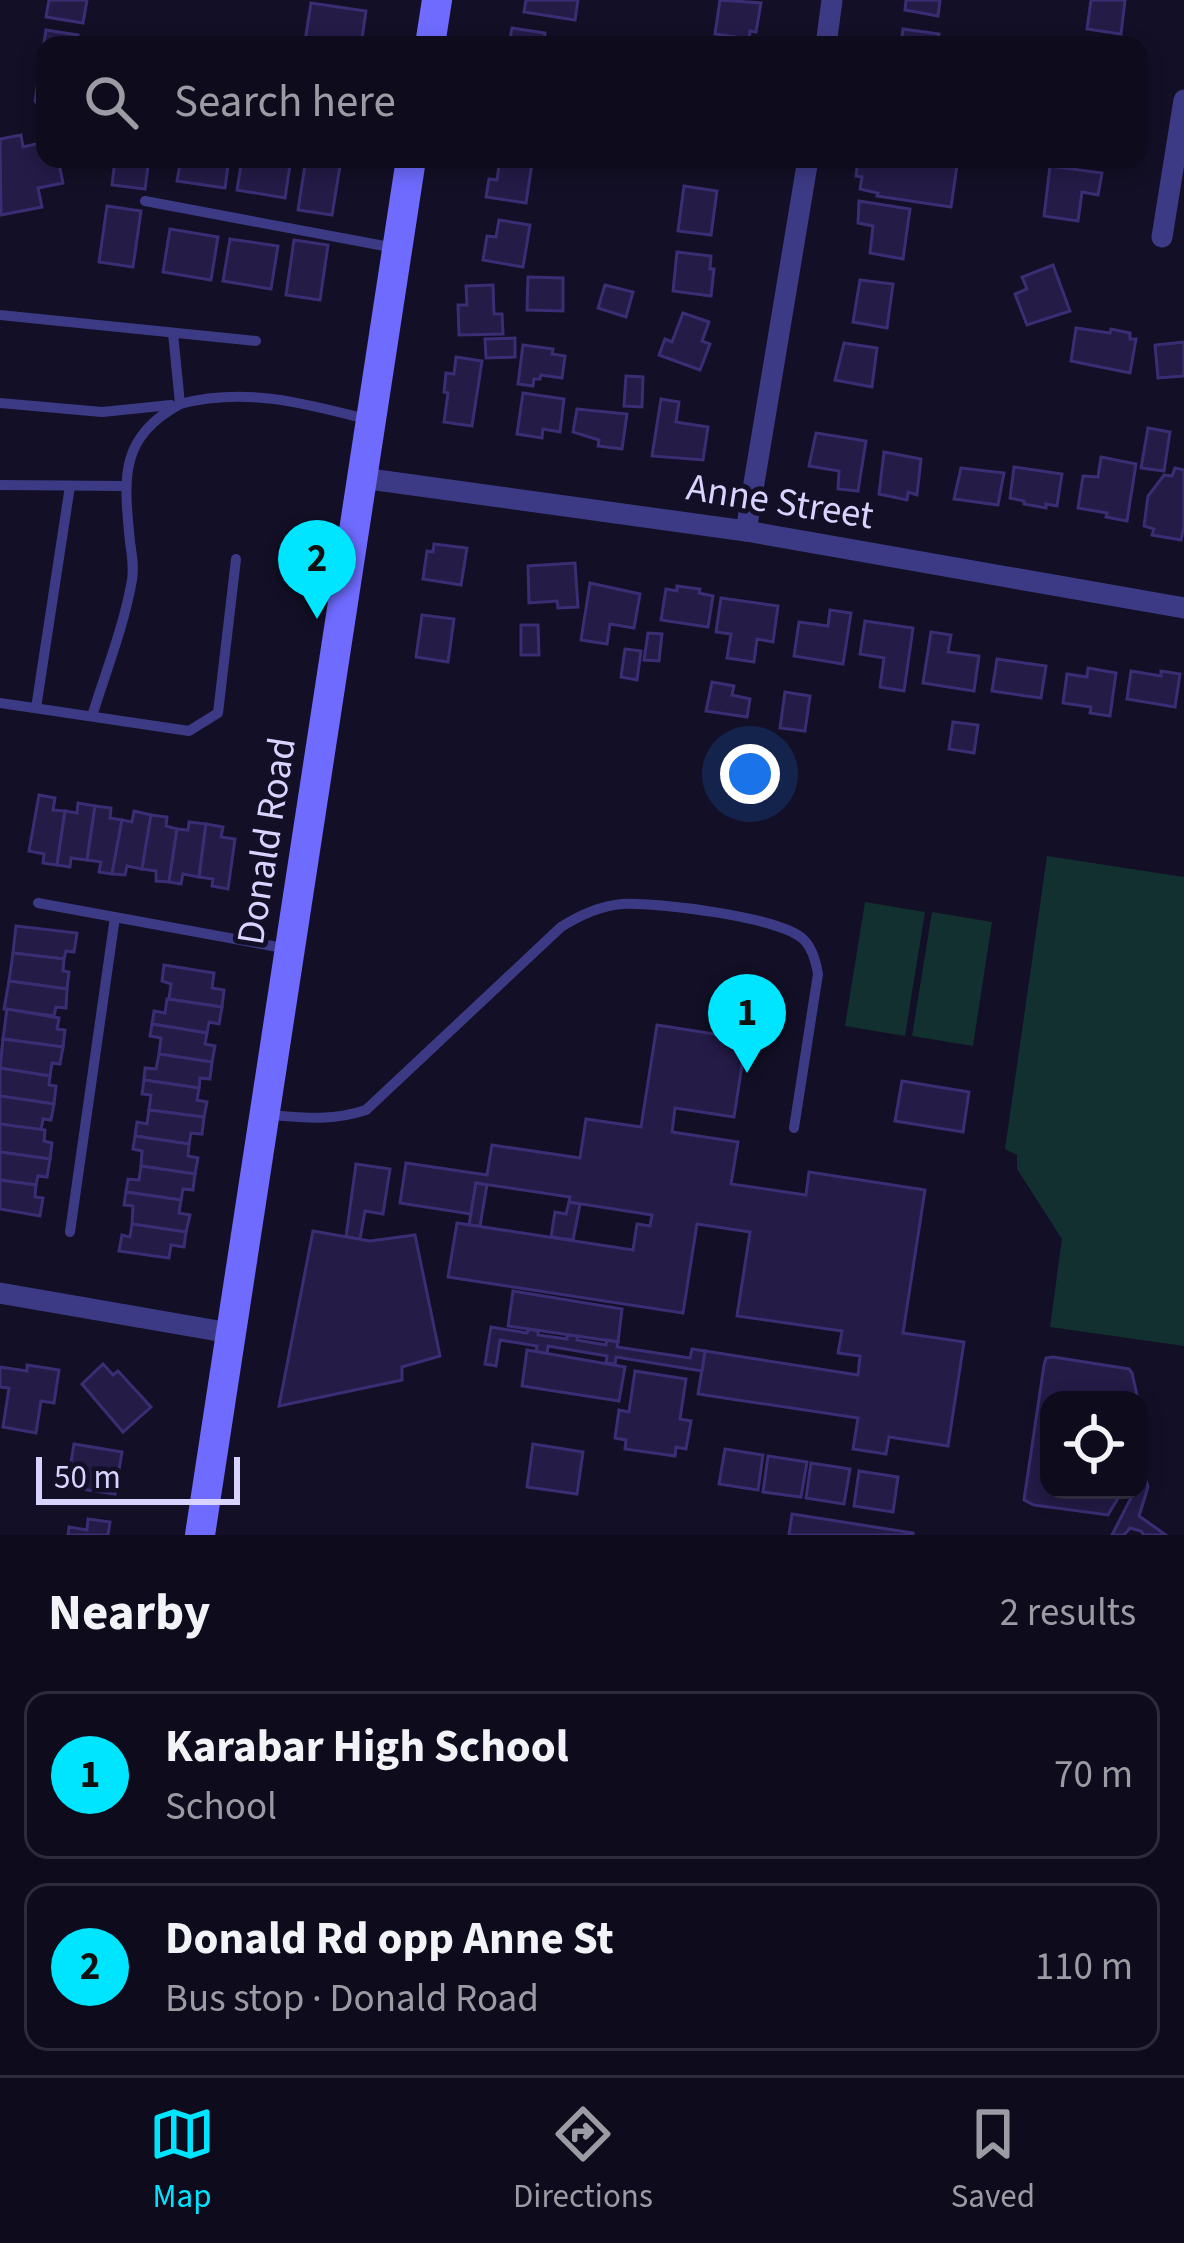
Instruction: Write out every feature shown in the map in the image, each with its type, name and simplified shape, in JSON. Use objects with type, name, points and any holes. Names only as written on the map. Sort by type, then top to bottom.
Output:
[{"type":"street","points":[[431,36],[437,0]]},
{"type":"street","points":[[827,36],[832,0]]},
{"type":"street","points":[[1162,237],[1184,100]]},
{"type":"street","name":"Donald Road","points":[[200,1535],[410,168]]},
{"type":"street","points":[[746,531],[806,168]]},
{"type":"street","name":"Anne Street","points":[[362,478],[746,531],[1184,608]]},
{"type":"street","points":[[0,1293],[230,1333]]},
{"type":"lane","points":[[145,202],[397,249]]},
{"type":"lane","points":[[0,315],[256,341]]},
{"type":"lane","points":[[173,333],[180,404]]},
{"type":"lane","points":[[0,403],[102,412],[220,396],[268,397],[370,420]]},
{"type":"lane","points":[[92,716],[133,573],[125,487],[132,450],[139,436],[180,404]]},
{"type":"lane","points":[[0,485],[125,487]]},
{"type":"lane","points":[[37,708],[70,486]]},
{"type":"lane","points":[[0,703],[188,730],[218,712],[236,559]]},
{"type":"lane","points":[[38,903],[290,949]]},
{"type":"lane","points":[[263,1114],[322,1120],[366,1110],[561,927],[598,908],[646,904],[778,924],[806,941],[818,974],[794,1128]]},
{"type":"lane","points":[[70,1232],[115,917]]},
{"type":"green space","points":[[1047,856],[1184,877],[1184,1346],[1050,1327],[1062,1239],[1017,1169],[1017,1155],[1005,1149]]},
{"type":"green space","points":[[865,902],[925,912],[905,1036],[845,1026]]},
{"type":"green space","points":[[932,912],[992,922],[973,1046],[912,1036]]},
{"type":"building","points":[[49,0],[87,0],[83,23],[46,17]]},
{"type":"building","points":[[526,0],[578,0],[575,20],[524,12]]},
{"type":"building","points":[[720,0],[761,3],[756,32],[750,31],[749,36],[715,34]]},
{"type":"building","points":[[906,0],[940,0],[938,16],[905,10]]},
{"type":"building","points":[[1091,0],[1125,0],[1121,34],[1087,29]]},
{"type":"building","points":[[311,3],[366,11],[362,36],[306,36]]},
{"type":"building","points":[[512,28],[545,33],[544,36],[511,36]]},
{"type":"building","points":[[903,29],[939,34],[939,36],[902,36]]},
{"type":"building","points":[[46,30],[78,35],[78,36],[45,36]]},
{"type":"building","points":[[21,135],[23,147],[36,144],[36,168],[60,168],[63,183],[38,188],[42,207],[1,215],[0,139]]},
{"type":"building","points":[[114,168],[148,168],[145,189],[112,185]]},
{"type":"building","points":[[179,168],[228,168],[225,188],[177,181]]},
{"type":"building","points":[[241,168],[290,168],[285,198],[237,190]]},
{"type":"building","points":[[305,168],[340,168],[332,215],[298,210]]},
{"type":"building","points":[[499,168],[531,168],[526,203],[486,197],[489,179],[497,180]]},
{"type":"building","points":[[857,168],[957,168],[951,207],[877,196],[860,189],[862,177],[856,176]]},
{"type":"building","points":[[1050,168],[1102,173],[1098,195],[1082,192],[1078,221],[1044,216]]},
{"type":"building","points":[[684,186],[717,191],[711,235],[678,231]]},
{"type":"building","points":[[859,201],[910,209],[903,259],[870,253],[873,226],[858,223]]},
{"type":"building","points":[[107,206],[141,211],[133,267],[99,262]]},
{"type":"building","points":[[499,220],[530,225],[523,267],[483,260],[487,236],[496,237]]},
{"type":"building","points":[[170,229],[218,237],[211,280],[163,272]]},
{"type":"building","points":[[230,239],[278,246],[271,289],[223,281]]},
{"type":"building","points":[[294,240],[328,245],[320,300],[286,295]]},
{"type":"building","points":[[677,252],[711,256],[711,296],[673,291]]},
{"type":"building","points":[[1053,265],[1070,311],[1027,325],[1015,294],[1027,289],[1022,277]]},
{"type":"building","points":[[528,277],[563,278],[563,311],[527,310]]},
{"type":"building","points":[[860,280],[893,284],[887,328],[853,322]]},
{"type":"building","points":[[493,285],[494,314],[502,314],[503,334],[459,335],[458,305],[467,305],[466,286]]},
{"type":"building","points":[[605,285],[633,292],[626,317],[598,308]]},
{"type":"building","points":[[683,313],[709,322],[702,341],[710,344],[700,370],[659,355],[665,339],[672,342]]},
{"type":"building","points":[[1076,328],[1130,333],[1130,339],[1136,339],[1130,373],[1071,361]]},
{"type":"building","points":[[515,338],[515,357],[486,358],[485,339]]},
{"type":"building","points":[[1184,342],[1184,376],[1158,378],[1155,345]]},
{"type":"building","points":[[844,343],[877,348],[872,387],[835,380]]},
{"type":"building","points":[[523,345],[553,349],[552,354],[565,356],[562,378],[541,375],[533,386],[518,384]]},
{"type":"building","points":[[456,357],[482,361],[472,426],[444,422],[446,373],[454,374]]},
{"type":"building","points":[[626,376],[643,377],[642,407],[624,406]]},
{"type":"building","points":[[523,393],[564,399],[560,432],[543,429],[542,438],[517,434]]},
{"type":"building","points":[[661,399],[679,402],[676,422],[708,427],[703,460],[652,456]]},
{"type":"building","points":[[577,409],[627,414],[622,449],[598,446],[599,440],[573,432]]},
{"type":"building","points":[[1148,428],[1170,432],[1164,471],[1141,468]]},
{"type":"building","points":[[816,433],[866,441],[858,491],[838,489],[839,471],[809,466]]},
{"type":"building","points":[[884,452],[921,459],[917,495],[908,492],[907,500],[879,494]]},
{"type":"building","points":[[1101,457],[1136,464],[1127,521],[1078,508],[1083,476],[1098,477]]},
{"type":"building","points":[[1014,467],[1062,474],[1057,506],[1046,504],[1046,508],[1010,498]]},
{"type":"building","points":[[961,468],[1004,473],[998,505],[954,499]]},
{"type":"building","points":[[1175,468],[1184,470],[1181,540],[1152,535],[1154,529],[1144,526],[1148,496]]},
{"type":"building","points":[[434,544],[467,548],[461,585],[423,579],[427,551],[433,552]]},
{"type":"building","points":[[575,563],[578,607],[558,608],[557,601],[529,603],[528,566]]},
{"type":"building","points":[[590,583],[640,594],[634,628],[610,624],[607,644],[581,640]]},
{"type":"building","points":[[677,586],[713,596],[708,627],[661,620],[666,589],[677,591]]},
{"type":"building","points":[[721,598],[778,606],[773,642],[757,639],[754,662],[727,658],[731,634],[716,632]]},
{"type":"building","points":[[830,610],[851,613],[843,664],[794,656],[799,622],[828,626]]},
{"type":"building","points":[[422,615],[454,619],[448,662],[416,657]]},
{"type":"building","points":[[865,621],[913,628],[904,691],[880,687],[884,658],[860,654]]},
{"type":"building","points":[[521,625],[538,625],[539,655],[521,655]]},
{"type":"building","points":[[931,632],[951,635],[948,652],[979,656],[974,691],[923,683]]},
{"type":"building","points":[[648,633],[662,634],[659,661],[644,660]]},
{"type":"building","points":[[625,649],[641,651],[637,680],[621,677]]},
{"type":"building","points":[[997,659],[1046,666],[1041,698],[992,691]]},
{"type":"building","points":[[1088,668],[1116,673],[1110,716],[1090,713],[1091,707],[1063,703],[1067,674],[1087,677]]},
{"type":"building","points":[[1131,671],[1180,674],[1175,707],[1127,699]]},
{"type":"building","points":[[712,682],[734,686],[732,695],[750,699],[747,717],[706,711]]},
{"type":"building","points":[[785,692],[810,696],[805,731],[780,728]]},
{"type":"building","points":[[953,722],[978,725],[974,753],[949,749]]},
{"type":"building","points":[[39,795],[55,798],[53,810],[65,811],[57,865],[43,863],[44,854],[29,851]]},
{"type":"building","points":[[78,803],[95,806],[87,860],[71,858],[70,867],[57,865],[65,811],[77,813]]},
{"type":"building","points":[[95,806],[111,808],[110,818],[122,820],[112,874],[99,872],[101,862],[87,860]]},
{"type":"building","points":[[134,811],[151,815],[142,869],[127,866],[125,875],[112,874],[122,820],[132,822]]},
{"type":"building","points":[[151,815],[167,817],[166,826],[177,829],[169,882],[156,881],[156,871],[142,869]]},
{"type":"building","points":[[189,822],[206,824],[199,877],[183,874],[181,884],[169,882],[177,829],[188,830]]},
{"type":"building","points":[[206,824],[223,827],[221,837],[235,839],[228,889],[199,877]]},
{"type":"building","points":[[16,926],[77,933],[74,952],[66,951],[64,959],[13,953]]},
{"type":"building","points":[[13,953],[64,959],[63,971],[69,972],[67,989],[9,981]]},
{"type":"building","points":[[164,965],[214,973],[212,988],[224,990],[222,1007],[169,999],[171,984],[162,981]]},
{"type":"building","points":[[9,981],[67,989],[66,1008],[56,1007],[54,1016],[4,1009]]},
{"type":"building","points":[[167,999],[222,1007],[219,1024],[209,1022],[207,1033],[152,1024],[154,1011],[165,1013]]},
{"type":"building","points":[[7,1009],[59,1018],[57,1029],[65,1030],[63,1047],[3,1039]]},
{"type":"building","points":[[152,1024],[207,1033],[205,1044],[215,1046],[212,1062],[159,1054],[161,1038],[150,1036]]},
{"type":"building","points":[[657,1025],[746,1039],[734,1117],[675,1108],[672,1132],[738,1142],[731,1184],[806,1195],[809,1172],[925,1190],[903,1333],[964,1342],[948,1446],[889,1437],[886,1454],[853,1449],[858,1418],[698,1394],[705,1351],[858,1375],[860,1356],[838,1353],[842,1331],[737,1316],[750,1232],[697,1224],[683,1313],[448,1277],[457,1223],[633,1250],[637,1224],[650,1226],[652,1215],[476,1183],[471,1214],[400,1203],[406,1163],[487,1175],[492,1145],[580,1158],[586,1119],[641,1127]]},
{"type":"building","points":[[3,1039],[63,1047],[60,1064],[52,1063],[50,1076],[0,1068]]},
{"type":"building","points":[[159,1054],[212,1062],[210,1079],[200,1078],[199,1088],[144,1080],[145,1068],[156,1069]]},
{"type":"building","points":[[0,1068],[50,1076],[49,1085],[56,1086],[54,1104],[0,1096]]},
{"type":"building","points":[[144,1080],[199,1088],[197,1100],[207,1102],[204,1117],[149,1110],[151,1095],[142,1094]]},
{"type":"building","points":[[902,1081],[969,1092],[963,1132],[895,1121]]},
{"type":"building","points":[[0,1096],[54,1104],[51,1120],[43,1119],[41,1130],[0,1124]]},
{"type":"building","points":[[149,1110],[204,1117],[202,1134],[191,1133],[189,1144],[135,1136],[137,1122],[147,1124]]},
{"type":"building","points":[[0,1124],[45,1130],[44,1141],[52,1143],[50,1159],[0,1152]]},
{"type":"building","points":[[135,1136],[189,1144],[188,1156],[198,1158],[195,1174],[141,1166],[142,1151],[133,1149]]},
{"type":"building","points":[[0,1152],[50,1159],[47,1177],[38,1176],[36,1185],[0,1180]]},
{"type":"building","points":[[356,1164],[390,1169],[383,1214],[365,1211],[360,1239],[346,1237]]},
{"type":"building","points":[[141,1166],[195,1174],[193,1190],[183,1189],[181,1200],[126,1192],[128,1179],[139,1180]]},
{"type":"building","points":[[0,1180],[36,1185],[35,1197],[43,1198],[40,1216],[0,1209]]},
{"type":"building","points":[[476,1183],[487,1185],[480,1226],[469,1225]]},
{"type":"building","points":[[126,1192],[181,1200],[179,1213],[190,1215],[186,1232],[132,1224],[133,1206],[124,1205]]},
{"type":"building","points":[[569,1202],[580,1204],[573,1240],[551,1237],[555,1212],[566,1214]]},
{"type":"building","points":[[132,1224],[186,1232],[184,1247],[171,1245],[169,1258],[119,1251],[122,1235],[130,1237]]},
{"type":"building","points":[[313,1231],[370,1241],[415,1235],[440,1356],[402,1367],[402,1380],[279,1406]]},
{"type":"building","points":[[513,1291],[622,1309],[618,1342],[508,1326]]},
{"type":"building","points":[[491,1327],[527,1333],[529,1329],[567,1339],[567,1335],[578,1336],[577,1340],[606,1345],[607,1340],[618,1342],[617,1347],[690,1358],[692,1349],[705,1351],[702,1371],[616,1357],[615,1364],[606,1363],[607,1356],[548,1346],[547,1354],[536,1352],[537,1346],[500,1340],[496,1366],[485,1364]]},
{"type":"building","points":[[527,1350],[625,1367],[619,1401],[522,1386]]},
{"type":"building","points":[[1046,1358],[1129,1369],[1136,1391],[1040,1391]]},
{"type":"building","points":[[103,1364],[113,1375],[118,1371],[151,1407],[123,1432],[82,1384]]},
{"type":"building","points":[[27,1365],[59,1370],[54,1403],[41,1401],[36,1433],[3,1427],[9,1388],[0,1387],[0,1367],[27,1371]]},
{"type":"building","points":[[635,1371],[686,1379],[680,1419],[691,1421],[686,1449],[676,1447],[675,1456],[625,1449],[626,1440],[615,1438],[619,1410],[629,1412]]},
{"type":"building","points":[[1040,1392],[1040,1499],[1118,1499],[1108,1515],[1024,1500]]},
{"type":"building","points":[[74,1444],[122,1452],[115,1494],[67,1487]]},
{"type":"building","points":[[533,1444],[583,1452],[577,1494],[527,1487]]},
{"type":"building","points":[[725,1449],[763,1455],[758,1490],[719,1484]]},
{"type":"building","points":[[768,1456],[807,1462],[801,1497],[763,1492]]},
{"type":"building","points":[[811,1463],[850,1469],[844,1504],[806,1498]]},
{"type":"building","points":[[859,1471],[898,1477],[893,1512],[854,1506]]},
{"type":"building","points":[[1130,1499],[1144,1499],[1139,1516],[1166,1535],[1144,1535],[1130,1528],[1124,1535],[1112,1535]]},
{"type":"building","points":[[792,1514],[913,1533],[913,1535],[789,1535]]},
{"type":"building","points":[[88,1519],[110,1522],[108,1535],[68,1535],[69,1527],[87,1530]]},
{"type":"place","name":"Donald Rd opp Anne St","points":[[317,619]]},
{"type":"place","name":"Karabar High School","points":[[747,1073]]}]
